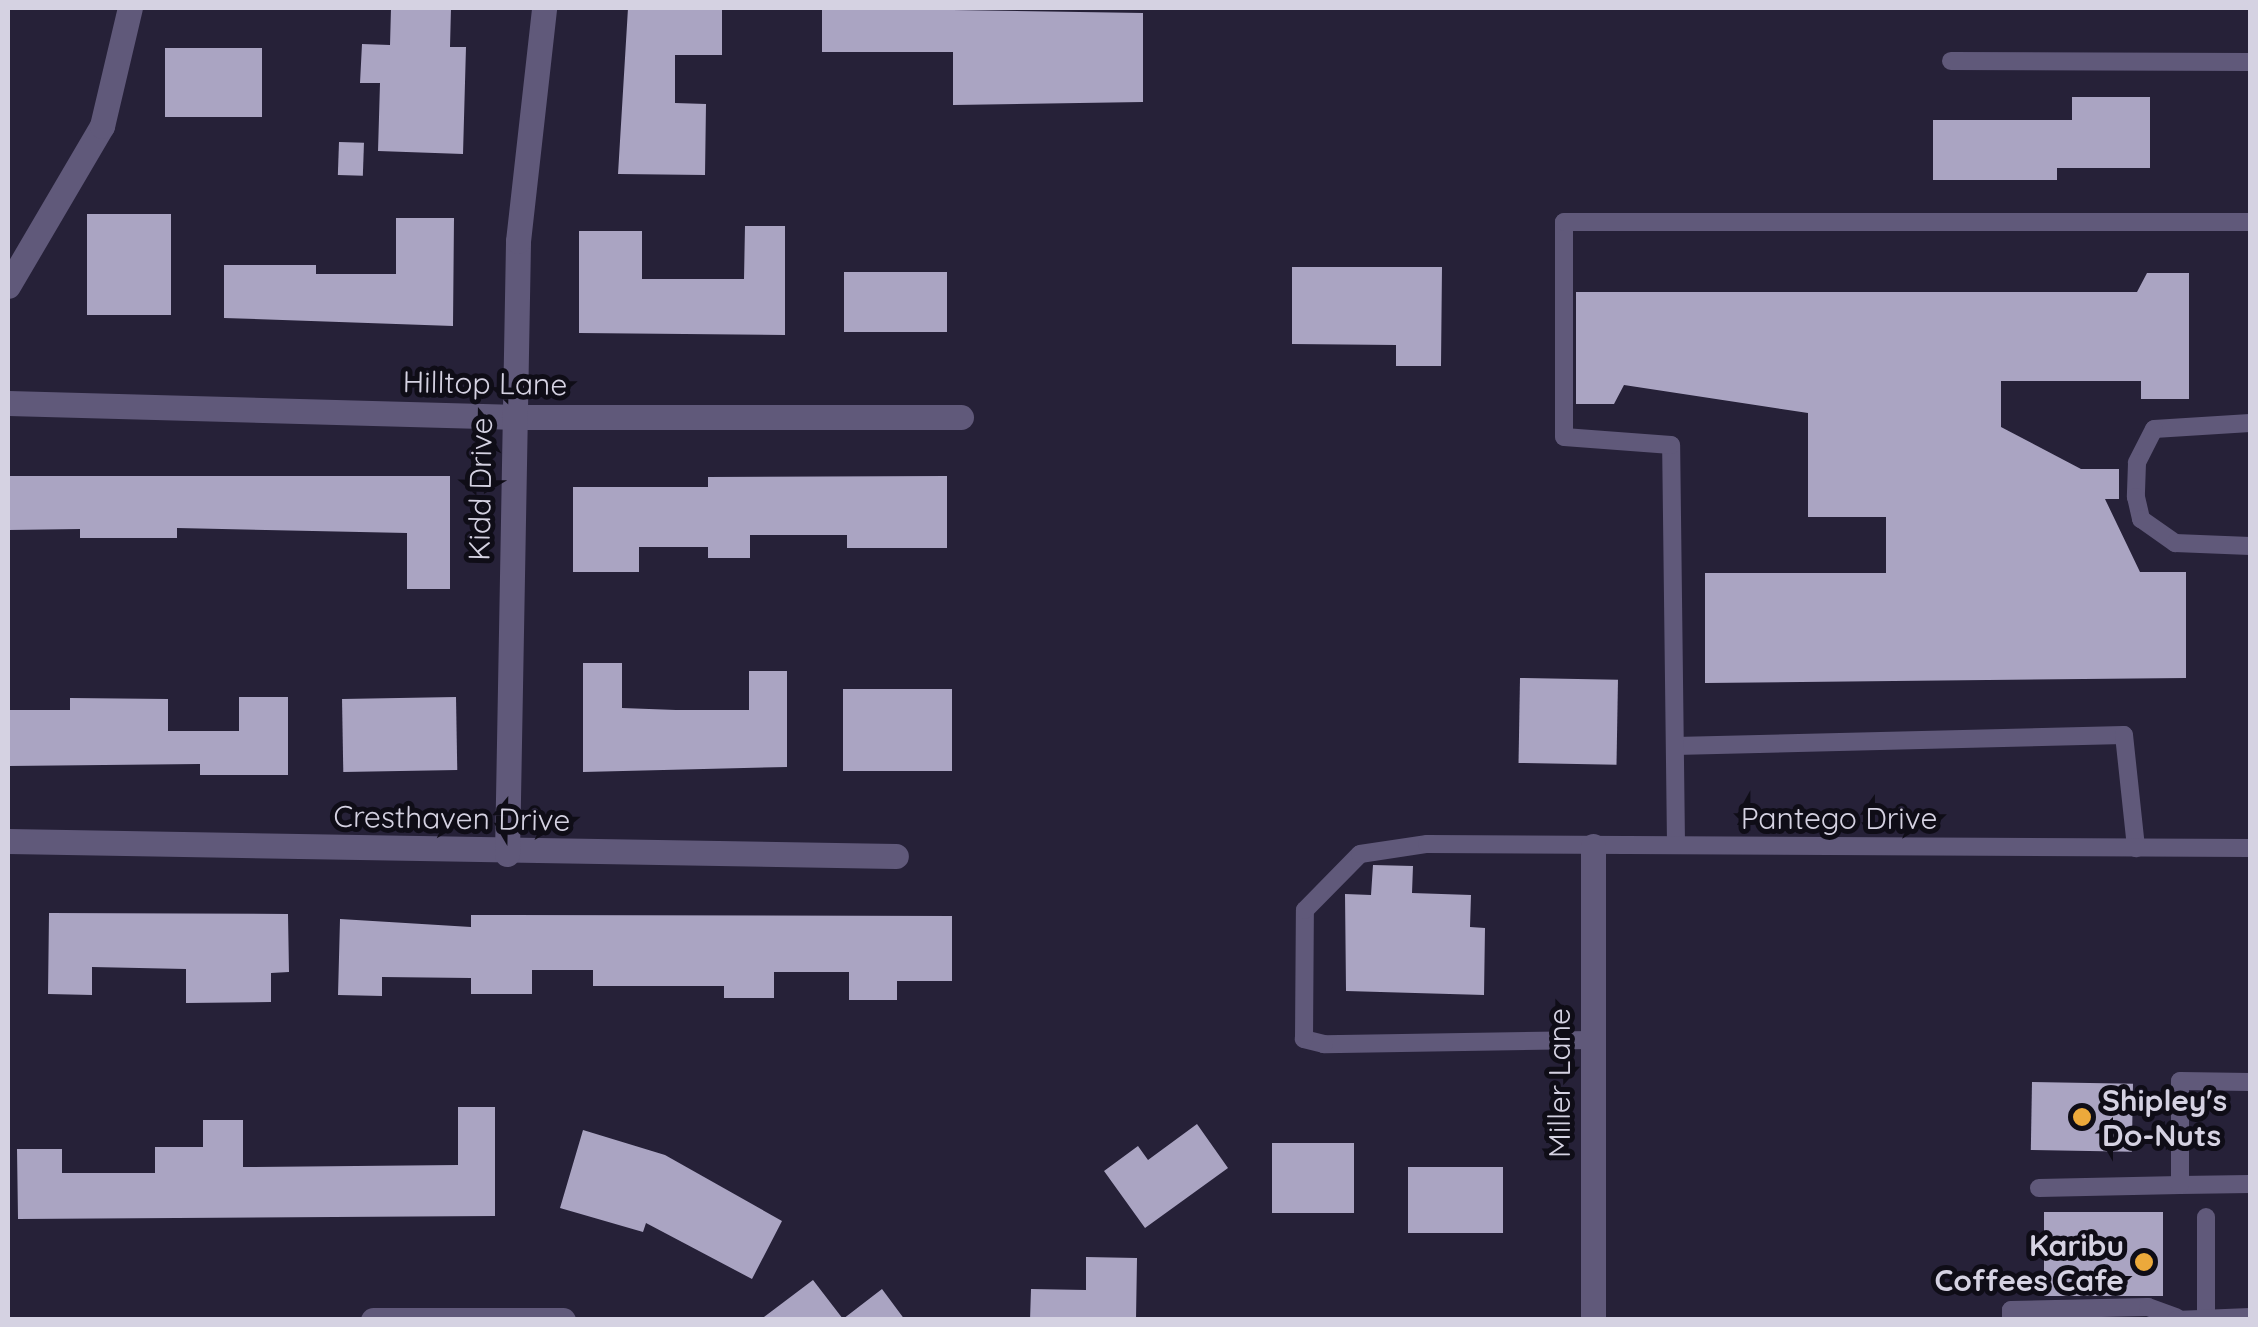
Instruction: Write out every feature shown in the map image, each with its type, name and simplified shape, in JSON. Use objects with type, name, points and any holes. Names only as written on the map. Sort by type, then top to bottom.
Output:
[{"type":"street","points":[[8,286],[102,126],[130,8]]},
{"type":"street","name":"Kidd Drive","points":[[507,854],[518,241],[544,8]]},
{"type":"street","name":"Hilltop Lane","points":[[8,403],[514,417],[961,418]]},
{"type":"street","name":"Cresthaven Drive","points":[[8,841],[507,854],[896,856]]},
{"type":"street","name":"Miller Lane","points":[[1593,846],[1594,1320]]},
{"type":"street","points":[[373,1320],[563,1320]]},
{"type":"lane","points":[[1951,61],[2250,62]]},
{"type":"lane","points":[[1676,844],[1671,445],[1564,437],[1564,222],[2250,222]]},
{"type":"lane","points":[[2250,422],[2154,429],[2137,463],[2136,497],[2141,519],[2175,543],[2250,546]]},
{"type":"lane","points":[[1674,746],[2124,735],[2136,848]]},
{"type":"lane","name":"Pantego Drive","points":[[1592,1040],[1324,1044],[1304,1039],[1305,910],[1360,854],[1426,844],[2250,848]]},
{"type":"lane","points":[[2180,1184],[2180,1081],[2250,1082]]},
{"type":"lane","points":[[2039,1188],[2250,1184]]},
{"type":"lane","points":[[2206,1217],[2206,1317]]},
{"type":"lane","points":[[2011,1320],[2011,1310],[2148,1306],[2176,1318],[2250,1317]]},
{"type":"building","points":[[391,8],[451,8],[450,47],[466,47],[463,154],[378,151],[380,83],[360,83],[362,44],[390,45]]},
{"type":"building","points":[[628,8],[722,8],[722,55],[675,55],[675,103],[706,104],[705,175],[618,174]]},
{"type":"building","points":[[822,8],[1143,13],[1143,102],[953,105],[953,52],[822,52]]},
{"type":"building","points":[[165,48],[262,48],[262,117],[165,117]]},
{"type":"building","points":[[2072,97],[2150,97],[2150,168],[2057,168],[2057,180],[1933,180],[1933,120],[2072,120]]},
{"type":"building","points":[[339,142],[364,143],[363,176],[338,175]]},
{"type":"building","points":[[87,214],[171,214],[171,315],[87,315]]},
{"type":"building","points":[[396,218],[454,218],[453,326],[224,318],[224,265],[316,265],[316,274],[396,274]]},
{"type":"building","points":[[745,226],[785,226],[785,335],[579,333],[579,231],[642,231],[642,279],[744,279]]},
{"type":"building","points":[[1292,267],[1442,267],[1441,366],[1396,366],[1396,345],[1292,344]]},
{"type":"building","points":[[844,272],[947,272],[947,332],[844,332]]},
{"type":"building","points":[[2147,273],[2189,273],[2189,399],[2141,399],[2141,381],[2001,381],[2001,427],[2081,469],[2119,469],[2119,499],[2105,499],[2140,572],[2186,572],[2186,678],[1705,683],[1705,573],[1886,573],[1886,517],[1808,517],[1808,413],[1624,385],[1614,404],[1576,404],[1576,292],[2137,292]]},
{"type":"building","points":[[8,476],[450,476],[450,589],[407,589],[407,533],[177,528],[177,538],[80,538],[80,529],[8,530]]},
{"type":"building","points":[[947,476],[947,548],[847,548],[847,535],[750,535],[750,558],[708,558],[708,547],[639,547],[639,572],[573,572],[573,487],[708,487],[708,477]]},
{"type":"building","points":[[583,663],[622,663],[622,708],[749,710],[749,671],[787,671],[787,767],[583,772]]},
{"type":"building","points":[[1520,678],[1618,680],[1617,765],[1519,763]]},
{"type":"building","points":[[843,689],[952,689],[952,771],[843,771]]},
{"type":"building","points":[[239,697],[288,697],[288,775],[200,775],[200,764],[8,766],[8,710],[70,710],[70,698],[168,699],[168,731],[239,731]]},
{"type":"building","points":[[456,697],[457,770],[343,772],[342,699]]},
{"type":"building","points":[[1373,865],[1413,866],[1412,893],[1471,895],[1470,927],[1485,928],[1484,995],[1346,991],[1345,894],[1371,895]]},
{"type":"building","points":[[49,913],[288,914],[289,972],[271,973],[271,1002],[186,1003],[186,969],[92,967],[92,995],[48,994]]},
{"type":"building","points":[[471,915],[952,916],[952,981],[897,981],[897,1000],[849,1000],[849,972],[774,972],[774,998],[724,998],[724,986],[593,986],[593,970],[532,970],[532,994],[471,994],[471,978],[382,977],[382,996],[338,995],[340,919],[471,927]]},
{"type":"building","name":"Shipley's Do-Nuts","points":[[2032,1082],[2133,1084],[2132,1152],[2031,1150]]},
{"type":"building","points":[[458,1107],[495,1107],[495,1216],[18,1219],[17,1149],[62,1149],[62,1173],[155,1173],[155,1147],[203,1147],[203,1120],[243,1120],[243,1167],[458,1165]]},
{"type":"building","points":[[1197,1124],[1228,1168],[1145,1228],[1104,1171],[1138,1146],[1148,1160]]},
{"type":"building","points":[[583,1130],[665,1155],[782,1221],[752,1279],[646,1223],[643,1232],[560,1208]]},
{"type":"building","points":[[1272,1143],[1354,1143],[1354,1213],[1272,1213]]},
{"type":"building","points":[[1408,1167],[1503,1167],[1503,1233],[1408,1233]]},
{"type":"building","points":[[2044,1212],[2163,1212],[2163,1296],[2044,1296]]},
{"type":"building","points":[[1086,1257],[1137,1258],[1136,1320],[1030,1320],[1031,1289],[1086,1290]]},
{"type":"building","points":[[813,1280],[843,1319],[882,1289],[905,1320],[760,1320]]},
{"type":"place","name":"Shipley's Do-Nuts","points":[[2082,1117]]},
{"type":"place","name":"Karibu Coffees Cafe","points":[[2144,1262]]}]
